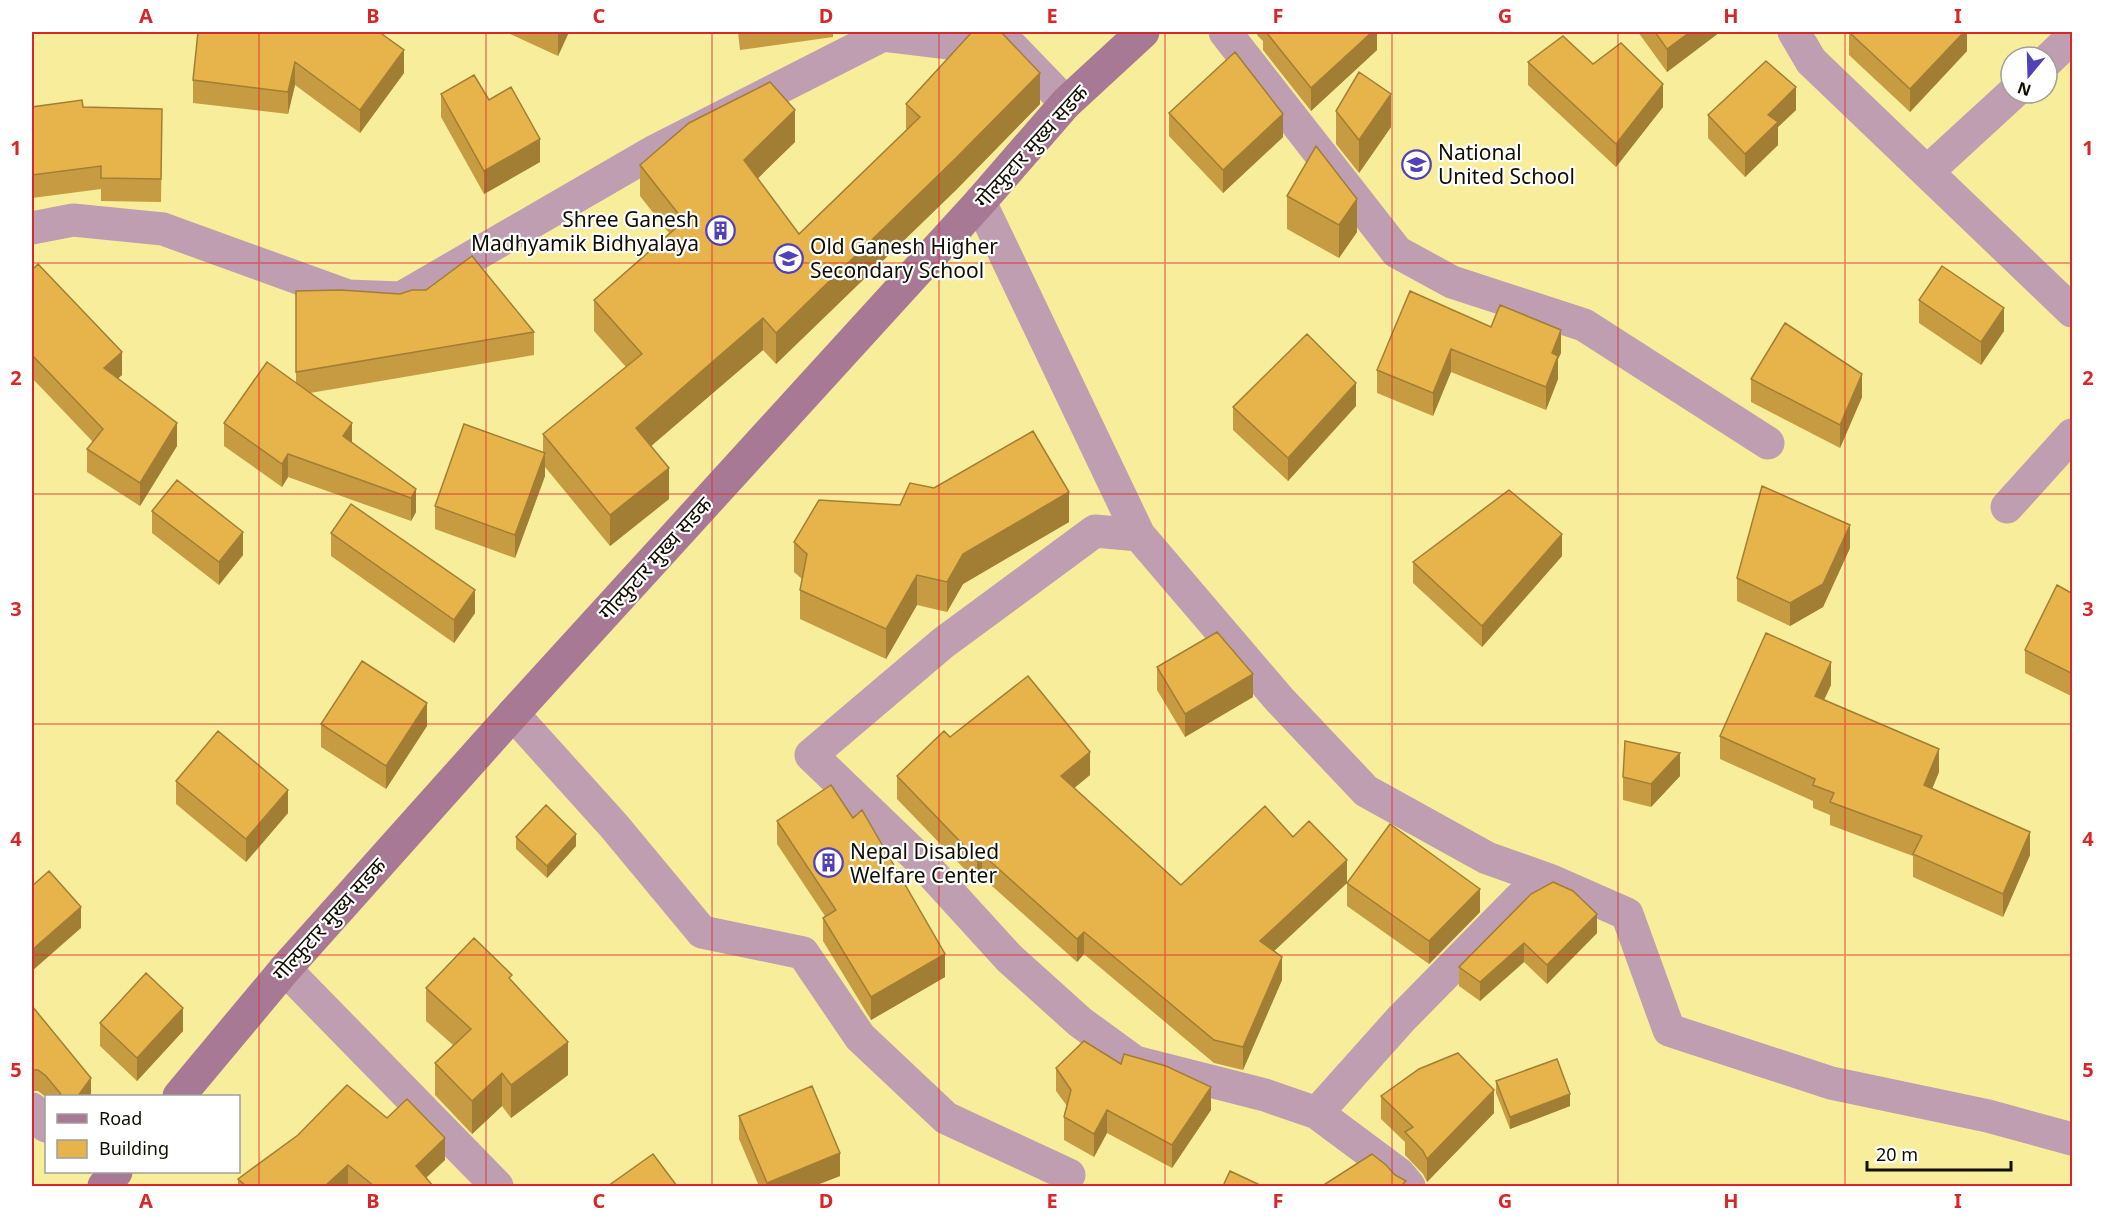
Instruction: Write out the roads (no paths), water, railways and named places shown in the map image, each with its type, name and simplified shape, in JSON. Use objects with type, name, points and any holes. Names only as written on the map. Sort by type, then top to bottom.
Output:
[{"type":"main road","name":"गोल्फुटार मुख्य सडक","points":[[180,1095],[285,969],[513,714],[980,202],[1066,103],[1143,32]]},
{"type":"main road","points":[[103,1186],[115,1173]]},
{"type":"street","points":[[32,228],[73,220],[163,229],[348,296],[401,298],[653,152],[883,35],[949,43],[979,32]]},
{"type":"street","points":[[997,32],[1066,103]]},
{"type":"street","points":[[1225,32],[1397,252],[1452,282],[1584,325],[1768,443]]},
{"type":"street","points":[[1794,32],[1811,61],[2073,311]]},
{"type":"street","points":[[2059,50],[2073,37]]},
{"type":"street","points":[[1927,172],[2000,105]]},
{"type":"street","points":[[980,202],[1139,536],[1279,699],[1366,791],[1487,858],[1552,881],[1628,914],[1669,1030],[1831,1083],[1988,1116],[2073,1139]]},
{"type":"street","points":[[2007,507],[2073,435]]},
{"type":"street","points":[[1139,536],[1095,531],[943,643],[811,755],[916,856],[1009,958],[1080,1022],[1135,1062],[1265,1095],[1317,1113],[1399,1174],[1409,1186]]},
{"type":"street","points":[[513,714],[614,826],[702,932],[803,952],[860,1036],[946,1118],[1069,1175]]},
{"type":"street","points":[[1317,1113],[1401,1019],[1520,898],[1552,881]]},
{"type":"street","points":[[285,969],[497,1186]]},
{"type":"street","points":[[32,1109],[45,1125]]},
{"type":"street","points":[[89,1173],[103,1186]]},
{"type":"place","name":"National United School","points":[[1417,164]]},
{"type":"place","name":"Shree Ganesh Madhyamik Bidhyalaya","points":[[720,231]]},
{"type":"place","name":"Old Ganesh Higher Secondary School","points":[[789,258]]},
{"type":"place","name":"Nepal Disabled Welfare Center","points":[[829,863]]}]
